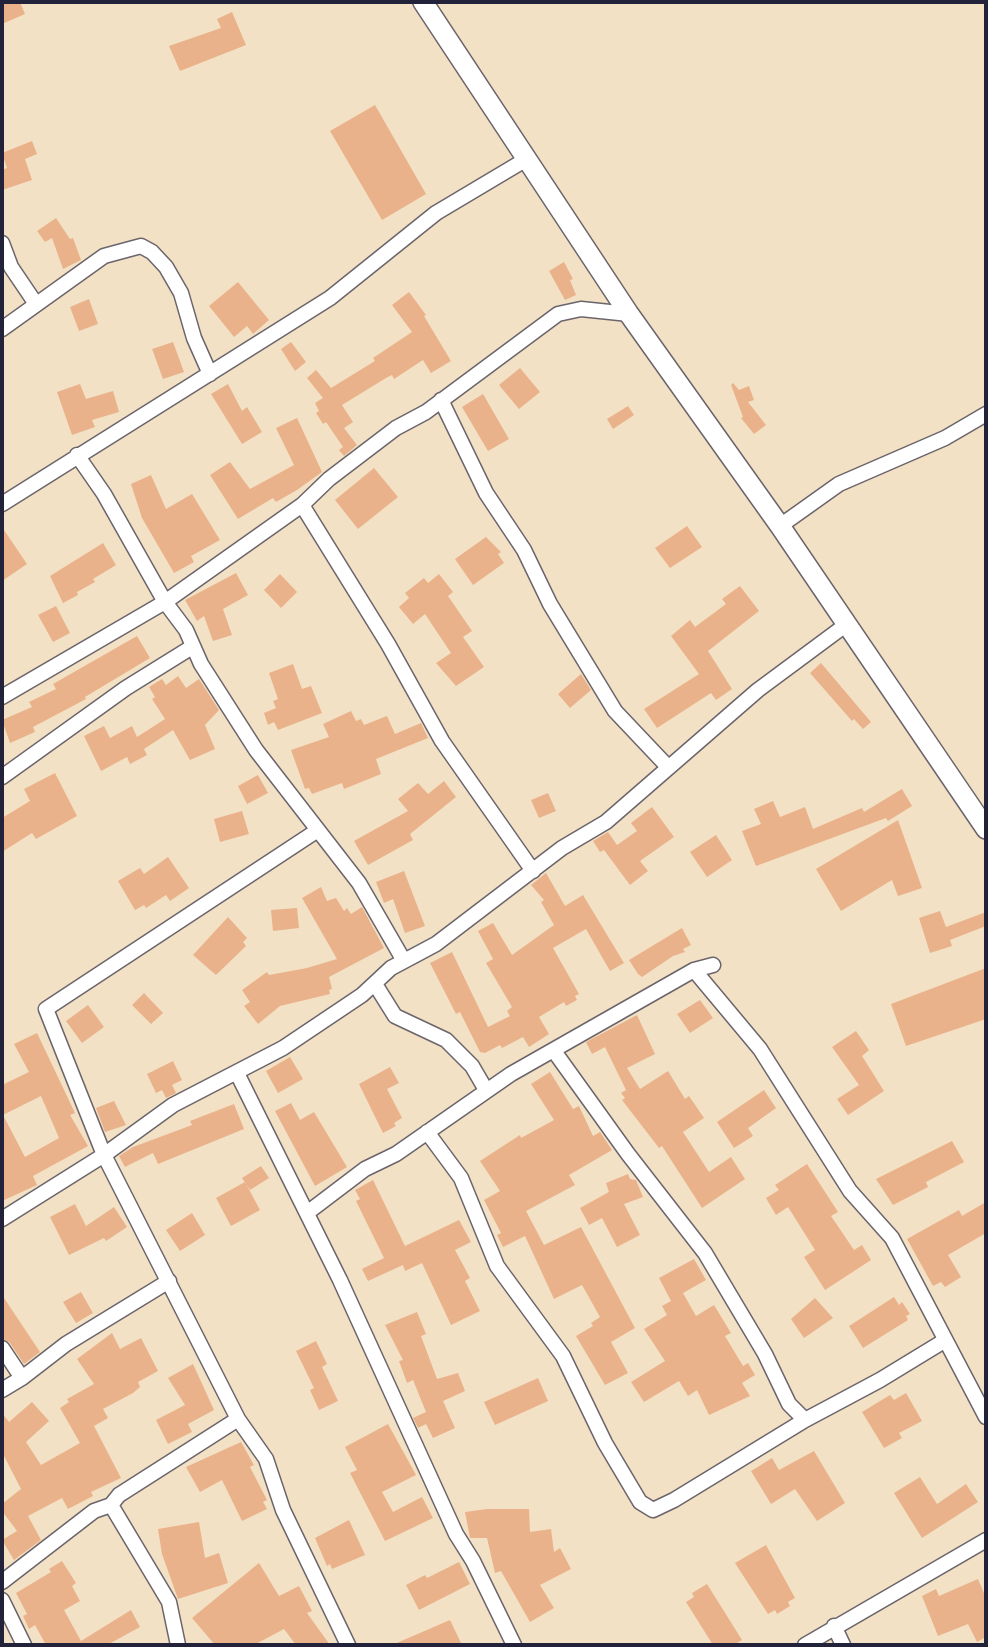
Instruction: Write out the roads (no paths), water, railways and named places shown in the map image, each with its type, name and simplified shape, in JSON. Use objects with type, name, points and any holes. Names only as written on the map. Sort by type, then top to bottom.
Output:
[{"type":"main road","points":[[423,2],[525,160],[629,313],[780,526],[986,830]]},
{"type":"street","points":[[2,504],[330,298],[436,213],[525,160]]},
{"type":"street","points":[[2,243],[10,267],[36,304]]},
{"type":"street","points":[[2,330],[104,256],[141,246],[152,252],[166,267],[181,293],[194,338],[210,374]]},
{"type":"street","points":[[2,697],[165,602],[302,505],[329,479],[396,428],[441,400],[558,314],[581,309],[629,313]]},
{"type":"street","points":[[441,400],[486,493],[524,550],[550,604],[609,701],[668,767]]},
{"type":"street","points":[[780,526],[839,484],[945,438],[986,414]]},
{"type":"street","points":[[77,455],[104,494],[165,602],[186,630],[192,648],[256,750],[359,883],[404,961]]},
{"type":"street","points":[[302,505],[388,644],[442,741],[533,871]]},
{"type":"street","points":[[2,1219],[104,1155],[173,1105],[282,1048],[375,984],[391,968],[436,944],[562,848],[606,822],[758,690],[847,624]]},
{"type":"street","points":[[2,777],[126,688],[192,648]]},
{"type":"street","points":[[318,830],[46,1009],[104,1155],[238,1419],[266,1459],[283,1510],[348,1645]]},
{"type":"street","points":[[307,1213],[365,1169],[396,1154],[486,1090],[604,1019],[694,970],[713,965]]},
{"type":"street","points":[[694,970],[760,1049],[850,1191],[892,1238],[934,1313],[944,1341],[986,1417]]},
{"type":"street","points":[[375,984],[395,1016],[446,1040],[472,1066],[486,1090]]},
{"type":"street","points":[[554,1051],[628,1154],[705,1253],[765,1354],[789,1404],[805,1420]]},
{"type":"street","points":[[237,1073],[307,1213],[417,1452],[514,1645]]},
{"type":"street","points":[[428,1132],[461,1178],[497,1266],[563,1356],[605,1443],[640,1502],[653,1510],[944,1341]]},
{"type":"street","points":[[2,1390],[66,1344],[169,1281]]},
{"type":"street","points":[[2,1348],[22,1378]]},
{"type":"street","points":[[2,1582],[94,1511],[111,1505],[120,1495],[238,1419]]},
{"type":"street","points":[[111,1505],[169,1602],[178,1645]]},
{"type":"street","points":[[805,1645],[986,1540]]},
{"type":"street","points":[[2,1600],[24,1645]]},
{"type":"street","points":[[834,1626],[843,1645]]}]
